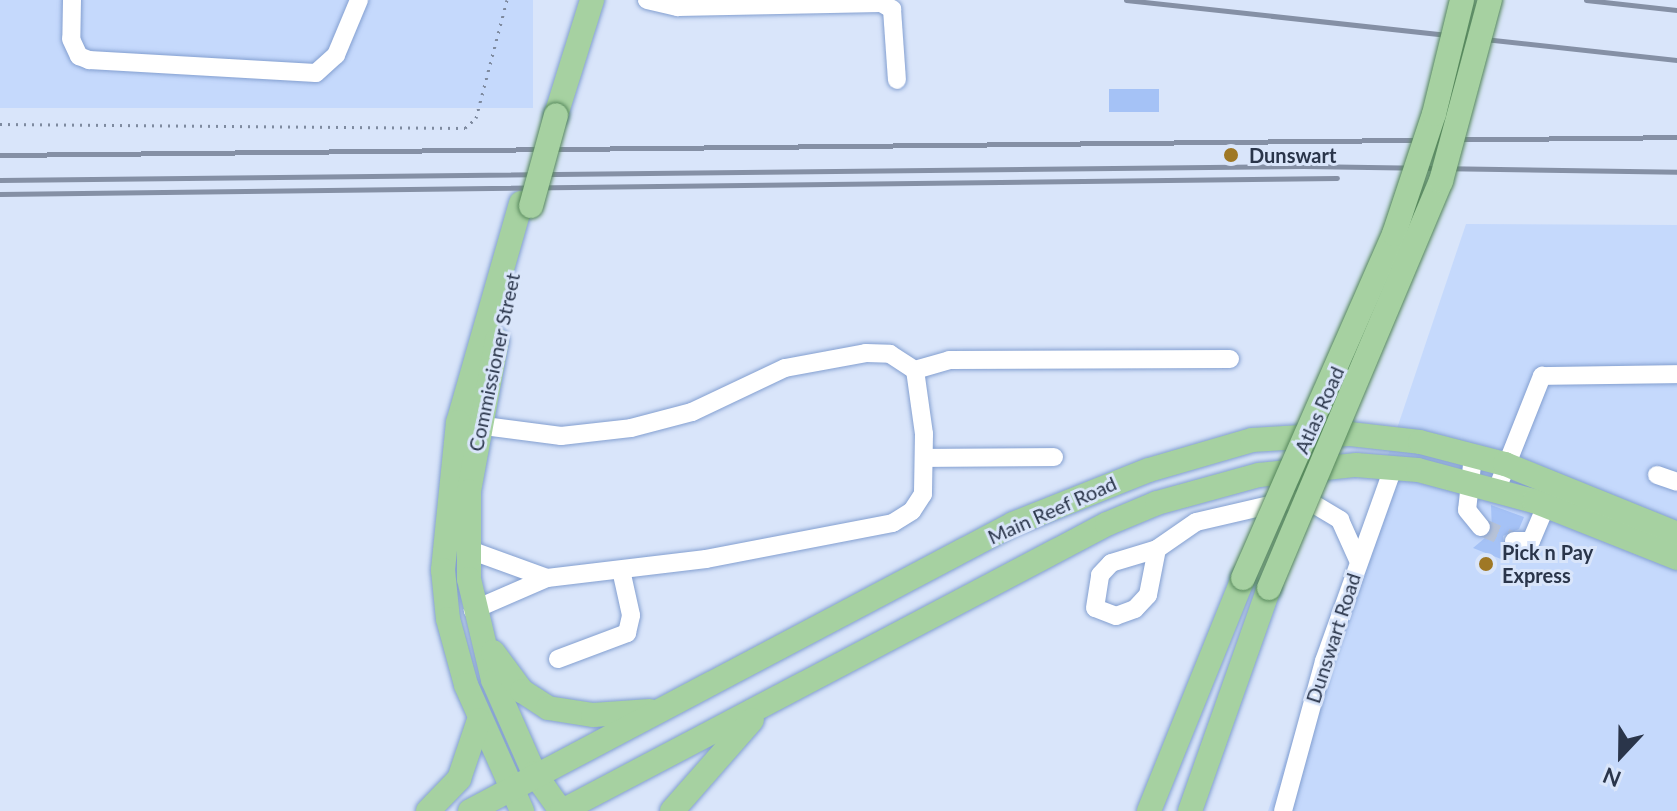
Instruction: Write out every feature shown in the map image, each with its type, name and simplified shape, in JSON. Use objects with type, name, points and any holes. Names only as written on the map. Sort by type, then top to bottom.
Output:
[{"type":"main road","name":"Atlas Road","points":[[1149,811],[1243,578],[1394,234],[1434,114],[1462,0]]},
{"type":"main road","name":"Atlas Road","points":[[1190,811],[1269,588],[1441,181],[1490,0]]},
{"type":"main road","name":"Commissioner Street","points":[[522,811],[508,790],[479,720],[445,594],[446,501],[550,115],[587,1]]},
{"type":"main road","name":"Commissioner Street","points":[[468,424],[467,549],[476,620],[534,773],[562,811]]},
{"type":"main road","name":"Main Reef Road","points":[[470,811],[534,773],[1013,524],[1163,465],[1285,435],[1382,436],[1505,464],[1677,534]]},
{"type":"main road","name":"Main Reef Road","points":[[562,811],[1157,503],[1311,467],[1393,468],[1466,481],[1546,505],[1677,558]]},
{"type":"main road","points":[[476,620],[511,679],[548,708],[593,715],[660,710]]},
{"type":"main road","points":[[672,811],[764,706]]},
{"type":"main road","points":[[428,811],[459,779],[479,720]]},
{"type":"street","points":[[72,0],[71,39],[79,56],[89,60],[316,73],[336,55],[359,0]]},
{"type":"street","points":[[647,0],[678,7],[881,3],[892,9],[897,80]]},
{"type":"street","points":[[468,424],[561,436],[631,428],[692,412],[785,368],[826,356],[890,354],[915,370],[949,360],[1230,359]]},
{"type":"street","points":[[476,620],[547,578],[621,570],[893,523],[912,511],[923,494],[924,458],[915,370]]},
{"type":"street","points":[[1497,489],[1542,376],[1677,374]]},
{"type":"street","points":[[1473,456],[1466,481],[1468,517],[1481,527]]},
{"type":"street","points":[[924,458],[1054,457]]},
{"type":"street","name":"Dunswart Road","points":[[1283,811],[1358,560],[1393,468]]},
{"type":"street","points":[[1657,475],[1677,482]]},
{"type":"street","points":[[1157,549],[1196,522],[1307,500],[1340,520],[1358,560]]},
{"type":"street","points":[[1514,541],[1531,541],[1546,505]]},
{"type":"street","points":[[467,549],[547,578]]},
{"type":"street","points":[[558,659],[627,633],[631,615],[621,570]]},
{"type":"path","points":[[0,124],[465,128],[476,118],[507,0]]},
{"type":"shaded area","points":[[0,0],[533,0],[533,108],[0,108]]},
{"type":"shaded area","points":[[1466,224],[1677,225],[1677,811],[1268,811]]},
{"type":"building","points":[[1109,89],[1159,89],[1159,112],[1109,112]]},
{"type":"building","points":[[1491,505],[1524,517],[1519,529],[1503,536],[1506,561],[1473,548],[1492,532]]},
{"type":"tunnel","points":[[1481,527],[1514,541]]},
{"type":"railway","points":[[1126,0],[1677,60]]},
{"type":"railway","points":[[1586,0],[1677,10]]},
{"type":"railway","points":[[0,155],[1677,137]]},
{"type":"railway","points":[[0,180],[1303,166],[1677,172]]},
{"type":"railway","points":[[0,194],[1337,178]]},
{"type":"place","name":"Dunswart","points":[[1231,155]]},
{"type":"place","name":"Pick n Pay Express","points":[[1486,564]]}]
